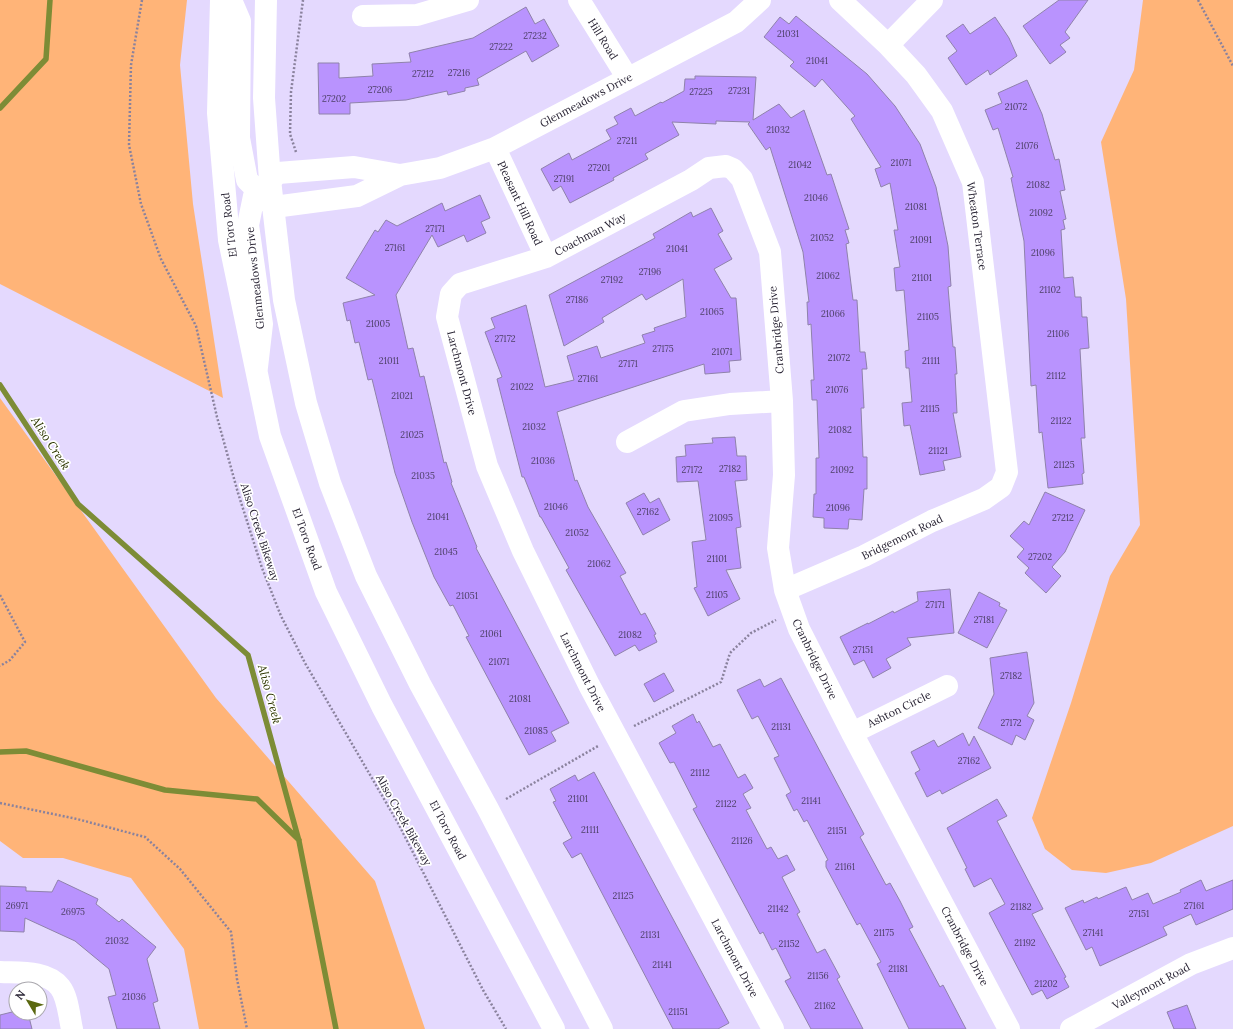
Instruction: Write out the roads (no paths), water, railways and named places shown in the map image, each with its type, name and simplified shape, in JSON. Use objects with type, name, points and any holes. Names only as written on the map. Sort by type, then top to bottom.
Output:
[{"type":"street","name":"El Toro Road","points":[[220,0],[218,113],[230,240],[270,436],[326,592],[382,706],[554,1029]]},
{"type":"street","points":[[231,0],[240,21],[239,138],[247,180],[264,186]]},
{"type":"street","points":[[266,0],[264,186],[274,207],[284,300],[306,403],[330,483],[366,576],[420,684],[488,809],[602,1029]]},
{"type":"street","points":[[363,16],[417,15],[468,0]]},
{"type":"street","name":"Hill Road","points":[[579,0],[627,77]]},
{"type":"street","name":"Glenmeadows Drive","points":[[274,207],[357,196],[400,175],[440,168],[494,148],[562,114],[627,77],[736,22],[760,0]]},
{"type":"street","name":"Wheaton Terrace","points":[[840,0],[888,45],[916,74],[942,111],[973,182],[1007,472]]},
{"type":"street","points":[[888,45],[932,0]]},
{"type":"street","name":"Pleasant Hill Road","points":[[494,148],[546,258]]},
{"type":"street","name":"Coachman Way","points":[[451,294],[460,284],[546,258],[690,180],[709,168],[726,166]]},
{"type":"street","name":"Cranbridge Drive","points":[[726,166],[733,169],[742,179],[770,252],[782,401],[784,475],[778,548],[785,590],[799,629],[852,733],[1009,1029]]},
{"type":"street","name":"Glenmeadows Drive","points":[[256,373],[262,324],[248,225],[254,196],[278,173],[354,167],[400,175]]},
{"type":"street","name":"Larchmont Drive","points":[[451,294],[447,317],[487,466],[522,551],[616,735],[773,1029]]},
{"type":"street","points":[[627,442],[684,411],[730,404],[782,401]]},
{"type":"street","name":"Bridgemont Road","points":[[785,590],[864,556],[932,521],[984,499],[1001,487],[1007,472]]},
{"type":"street","name":"Ashton Circle","points":[[852,733],[947,686]]},
{"type":"street","name":"Valleymont Road","points":[[1071,1029],[1191,964],[1233,948]]},
{"type":"street","points":[[0,972],[35,974],[55,982],[63,993],[72,1029]]},
{"type":"waterway","name":"Aliso Creek","points":[[0,108],[46,59],[50,0]]},
{"type":"waterway","name":"Aliso Creek","points":[[0,385],[78,504],[248,655],[299,841],[336,1029]]},
{"type":"waterway","points":[[0,752],[26,751],[165,790],[257,799],[299,840]]}]
